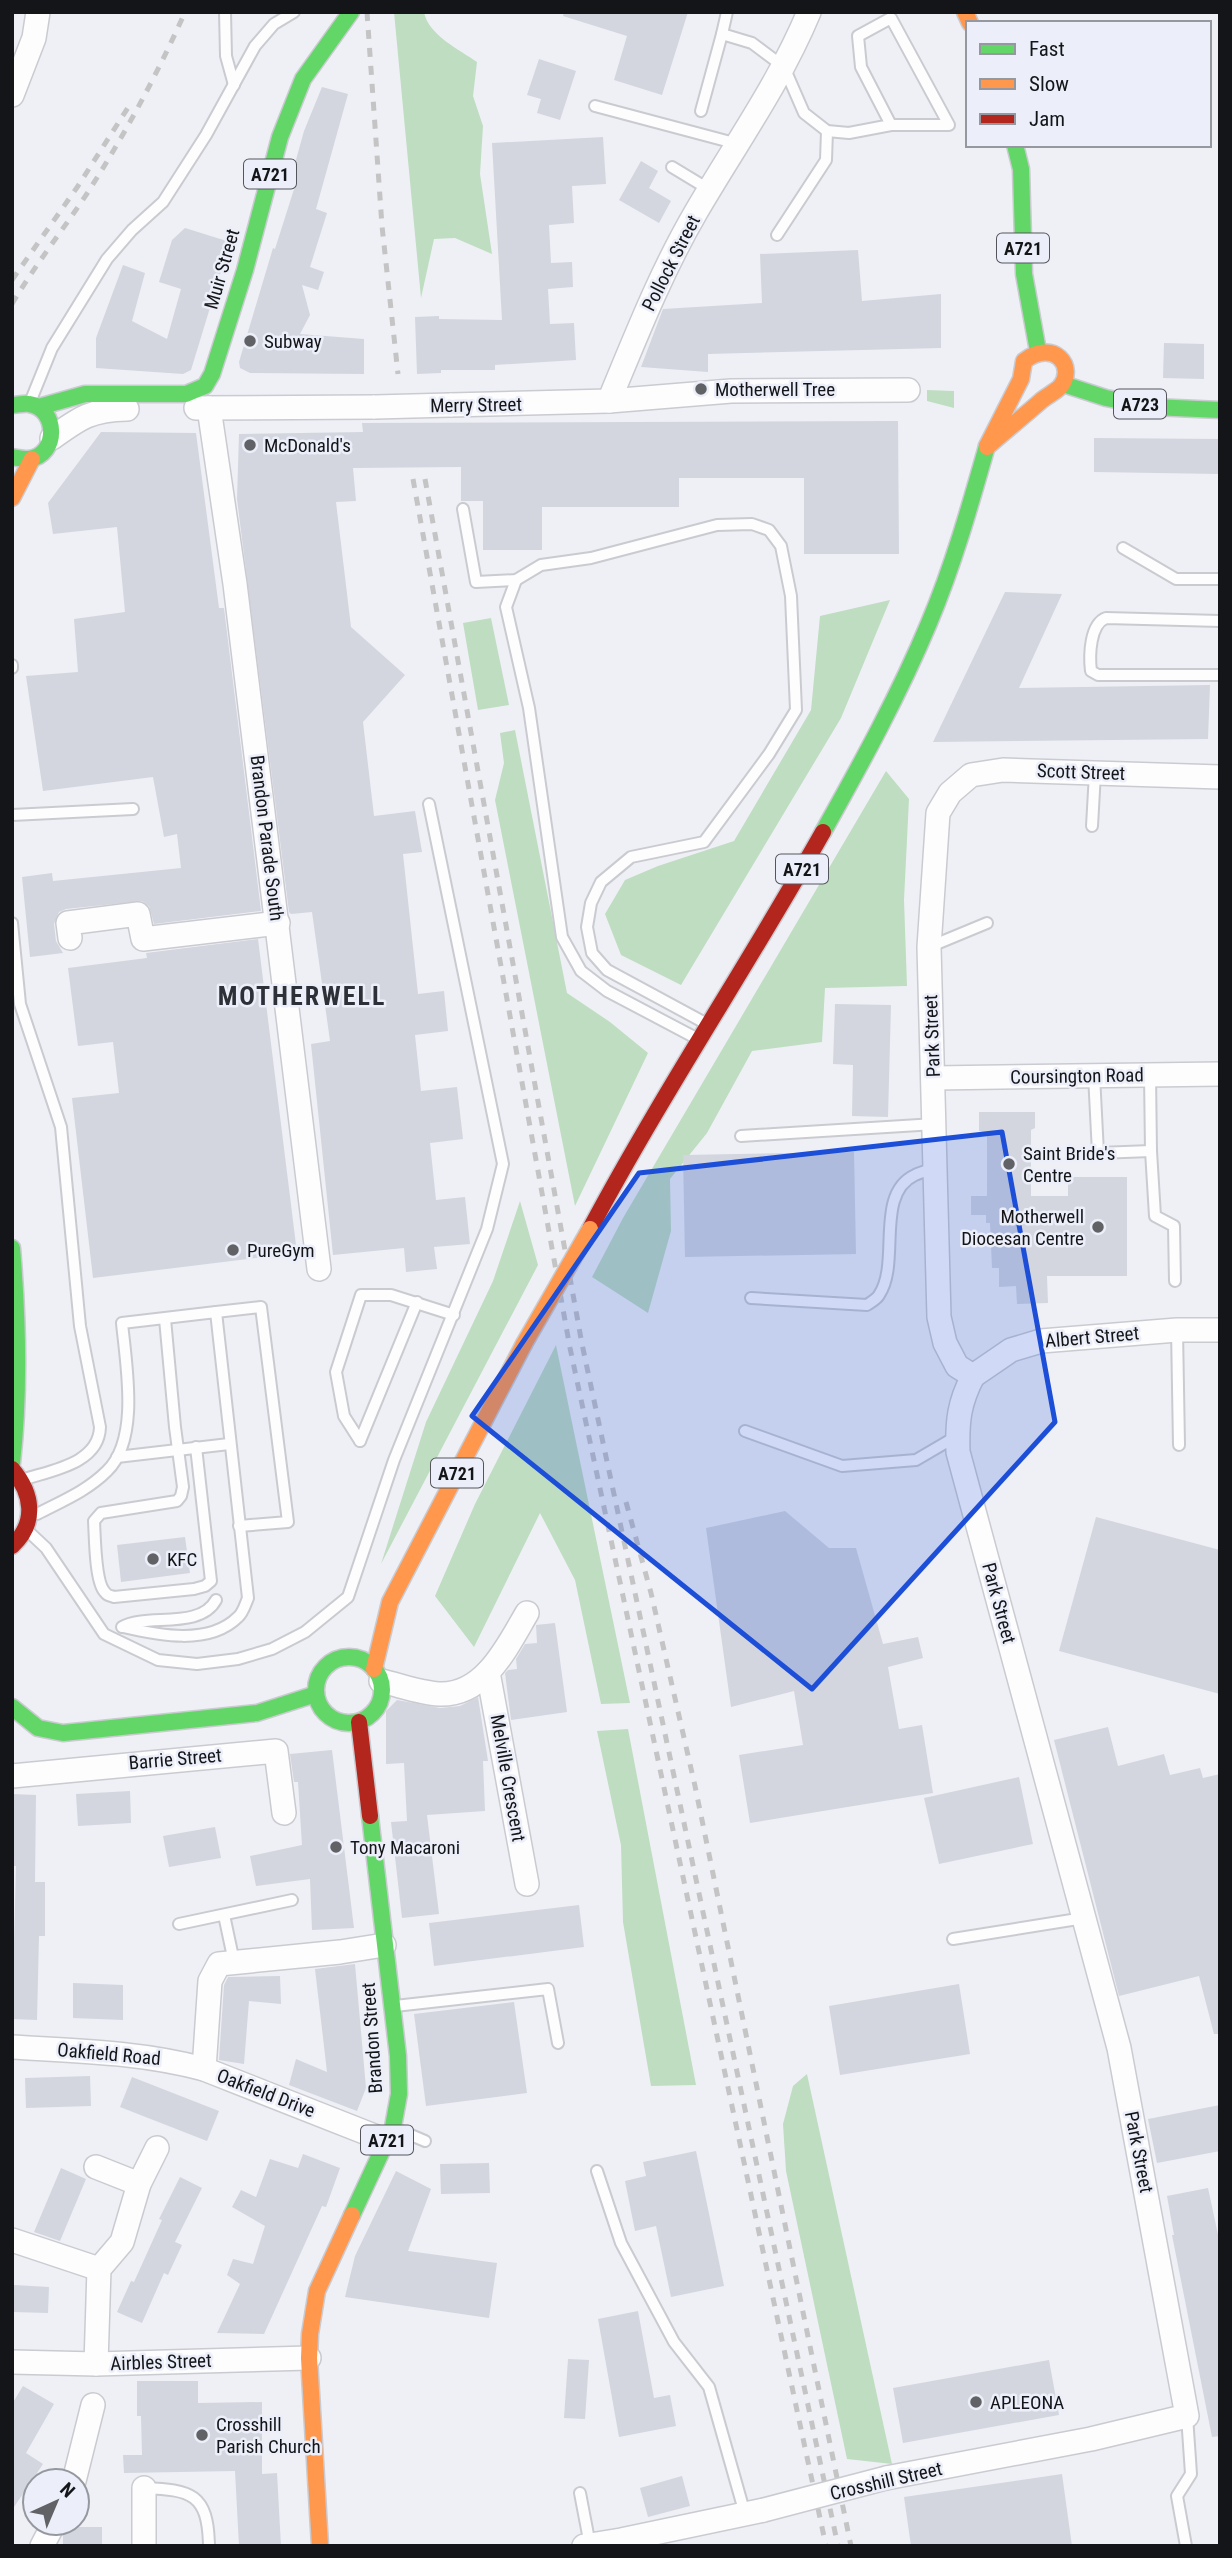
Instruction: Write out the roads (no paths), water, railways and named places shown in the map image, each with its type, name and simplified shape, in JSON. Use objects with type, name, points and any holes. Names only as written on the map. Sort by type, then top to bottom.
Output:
[{"type":"main road","name":"Muir Street","points":[[35,405],[85,394],[186,394],[205,386],[212,374],[245,270],[280,137],[303,79],[345,16]]},
{"type":"main road","name":"A721","points":[[359,1722],[379,1704],[382,1693],[377,1675],[390,1602],[524,1344],[621,1171],[710,1026],[861,765],[929,623],[975,492],[987,447],[1021,379],[1024,361],[1038,351],[1024,274],[1021,169],[1016,147]]},
{"type":"main road","points":[[987,447],[1063,384],[1066,370],[1060,357],[1047,350],[1038,351]]},
{"type":"main road","points":[[1021,379],[1031,393],[1047,396]]},
{"type":"main road","name":"A723","points":[[1063,384],[1106,398],[1153,407],[1220,410]]},
{"type":"main road","name":"A721","points":[[12,405],[35,405]]},
{"type":"main road","points":[[12,498],[32,459],[47,448],[52,438],[52,424],[35,405]]},
{"type":"main road","points":[[12,457],[32,459]]},
{"type":"main road","points":[[12,1248],[18,1421],[12,1463]]},
{"type":"main road","points":[[12,1546],[27,1523],[32,1509],[18,1474]]},
{"type":"main road","name":"A721","points":[[370,1622],[390,1602]]},
{"type":"main road","points":[[351,1642],[323,1669],[316,1683],[316,1694],[320,1707],[328,1716],[338,1722],[359,1722]]},
{"type":"main road","points":[[331,1662],[344,1657],[355,1658],[377,1675]]},
{"type":"main road","points":[[12,1707],[38,1728],[63,1733],[257,1713],[316,1694]]},
{"type":"main road","name":"Brandon Street","points":[[320,2546],[309,2358],[317,2291],[390,2134],[400,2094],[398,2056],[359,1722]]},
{"type":"street","points":[[12,95],[34,38],[38,12]]},
{"type":"street","name":"Pollock Street","points":[[609,401],[655,290],[710,190],[784,67],[809,12]]},
{"type":"street","name":"Merry Street","points":[[52,438],[79,418],[101,410],[375,407],[609,401],[731,391],[908,390]]},
{"type":"street","name":"Brandon Parade South","points":[[209,408],[236,584],[319,1269]]},
{"type":"street","name":"Scott Street","points":[[950,793],[971,775],[1003,770],[1220,777]]},
{"type":"street","name":"Park Street","points":[[950,793],[938,814],[929,947],[939,1317],[945,1343],[957,1366],[973,1376],[963,1396],[957,1423],[958,1452],[1119,2049],[1187,2416]]},
{"type":"street","points":[[70,938],[68,923],[138,915],[143,939],[278,923]]},
{"type":"street","name":"Coursington Road","points":[[934,1078],[1220,1074]]},
{"type":"street","name":"Albert Street","points":[[973,1376],[1011,1350],[1041,1341],[1177,1330],[1220,1330]]},
{"type":"street","points":[[377,1675],[440,1694],[460,1690],[481,1679],[497,1662],[527,1612]]},
{"type":"street","name":"Melville Crescent","points":[[488,1672],[527,1884]]},
{"type":"street","name":"Barrie Street","points":[[12,1776],[276,1751],[284,1814]]},
{"type":"street","points":[[234,1962],[384,1945]]},
{"type":"street","name":"Oakfield Drive","points":[[234,1962],[219,1964],[210,1980],[204,2069],[390,2134]]},
{"type":"street","name":"Oakfield Road","points":[[12,2047],[126,2054],[165,2059],[204,2069]]},
{"type":"street","points":[[96,2364],[99,2269],[122,2242],[139,2185],[157,2148]]},
{"type":"street","points":[[96,2167],[139,2185]]},
{"type":"street","points":[[12,2240],[99,2269]]},
{"type":"street","name":"Airbles Street","points":[[12,2362],[96,2364],[309,2358]]},
{"type":"street","points":[[78,2467],[93,2405]]},
{"type":"street","name":"Crosshill Street","points":[[588,2545],[755,2512],[886,2478],[1091,2440],[1187,2416]]},
{"type":"street","points":[[144,2488],[144,2546]]},
{"type":"lane","points":[[225,12],[226,56],[234,85]]},
{"type":"lane","points":[[35,405],[52,348],[76,306],[107,259],[132,230],[163,202],[255,46],[274,24],[294,12]]},
{"type":"lane","points":[[701,111],[727,12]]},
{"type":"lane","points":[[722,34],[752,43],[784,67],[803,113],[827,131],[849,133],[891,125],[949,125],[891,18],[858,36],[861,67],[891,125]]},
{"type":"lane","points":[[595,106],[743,138]]},
{"type":"lane","points":[[777,235],[826,160],[827,131]]},
{"type":"lane","points":[[672,167],[710,190]]},
{"type":"lane","points":[[463,509],[476,582],[516,580],[541,565],[591,558],[717,525],[752,524],[769,530],[780,546],[791,596],[796,710],[769,754],[704,842],[631,857],[601,881],[591,902],[587,927],[592,953],[607,970],[710,1026]]},
{"type":"lane","points":[[1123,548],[1177,579],[1220,579]]},
{"type":"lane","points":[[516,580],[506,607],[529,708],[562,937],[581,971],[607,991],[701,1041]]},
{"type":"lane","points":[[1220,621],[1106,618],[1099,621],[1095,627],[1090,664],[1091,671],[1098,676],[1220,674]]},
{"type":"lane","points":[[1093,826],[1095,772]]},
{"type":"lane","points":[[239,1526],[288,1522],[261,1307],[122,1324],[130,1393],[126,1430],[117,1457],[109,1469],[74,1496],[27,1523],[104,1634],[158,1660],[197,1664],[238,1659],[272,1649],[305,1632],[348,1597],[394,1460],[487,1229],[503,1164],[429,804]]},
{"type":"lane","points":[[12,816],[133,809]]},
{"type":"lane","points":[[12,923],[20,1004],[61,1127],[80,1326],[100,1427],[99,1438],[94,1447],[79,1460],[18,1474]]},
{"type":"lane","points":[[929,947],[987,923]]},
{"type":"lane","points":[[1094,1075],[1098,1153],[1150,1151]]},
{"type":"lane","points":[[1150,1075],[1150,1151],[1155,1216],[1174,1226],[1175,1282]]},
{"type":"lane","points":[[741,1136],[935,1124]]},
{"type":"lane","points":[[751,1298],[867,1305],[879,1297],[885,1283],[893,1202],[902,1186],[913,1175],[936,1168]]},
{"type":"lane","points":[[417,1302],[360,1441],[344,1416],[336,1371],[361,1295],[391,1296],[417,1302],[454,1315]]},
{"type":"lane","points":[[123,1627],[159,1635],[206,1633],[227,1626],[241,1616],[248,1598],[216,1312]]},
{"type":"lane","points":[[165,1319],[183,1487],[177,1501],[101,1513],[93,1521],[102,1589],[108,1595],[114,1597],[194,1589],[211,1581],[196,1447]]},
{"type":"lane","points":[[1177,1330],[1179,1445]]},
{"type":"lane","points":[[745,1431],[842,1466],[916,1460],[957,1436]]},
{"type":"lane","points":[[117,1457],[229,1444]]},
{"type":"lane","points":[[104,1634],[131,1622],[166,1621],[199,1614],[212,1608],[216,1600]]},
{"type":"lane","points":[[179,1924],[292,1900]]},
{"type":"lane","points":[[224,1915],[234,1962]]},
{"type":"lane","points":[[953,1939],[1084,1918]]},
{"type":"lane","points":[[392,2006],[548,1989],[558,2043]]},
{"type":"lane","points":[[390,2134],[425,2141]]},
{"type":"lane","points":[[597,2171],[621,2242],[674,2342],[709,2388],[755,2512]]},
{"type":"lane","points":[[1186,2546],[1177,2496],[1191,2473],[1187,2416]]},
{"type":"lane","points":[[144,2488],[173,2489],[192,2495],[206,2514],[209,2546]]},
{"type":"lane","points":[[580,2493],[588,2545]]},
{"type":"railway","points":[[12,304],[115,148],[152,81],[185,12]]},
{"type":"railway","points":[[367,12],[382,226],[398,374]]},
{"type":"railway","points":[[12,280],[78,186],[129,106]]},
{"type":"railway","points":[[413,479],[570,1348],[826,2546]]},
{"type":"railway","points":[[425,479],[582,1344],[838,2546]]},
{"type":"railway","points":[[626,1502],[651,1593],[695,1786],[851,2546]]},
{"type":"place","name":"Subway","points":[[250,341]]},
{"type":"place","name":"Motherwell Tree","points":[[701,389]]},
{"type":"place","name":"McDonald's","points":[[250,445]]},
{"type":"place","name":"Saint Bride's Centre","points":[[1009,1164]]},
{"type":"place","name":"Motherwell Diocesan Centre","points":[[1098,1227]]},
{"type":"place","name":"PureGym","points":[[233,1250]]},
{"type":"place","name":"KFC","points":[[153,1559]]},
{"type":"place","name":"Tony Macaroni","points":[[336,1847]]},
{"type":"place","name":"APLEONA","points":[[976,2402]]},
{"type":"place","name":"Crosshill Parish Church","points":[[202,2435]]},
{"type":"district","name":"MOTHERWELL","points":[[302,996]]}]
